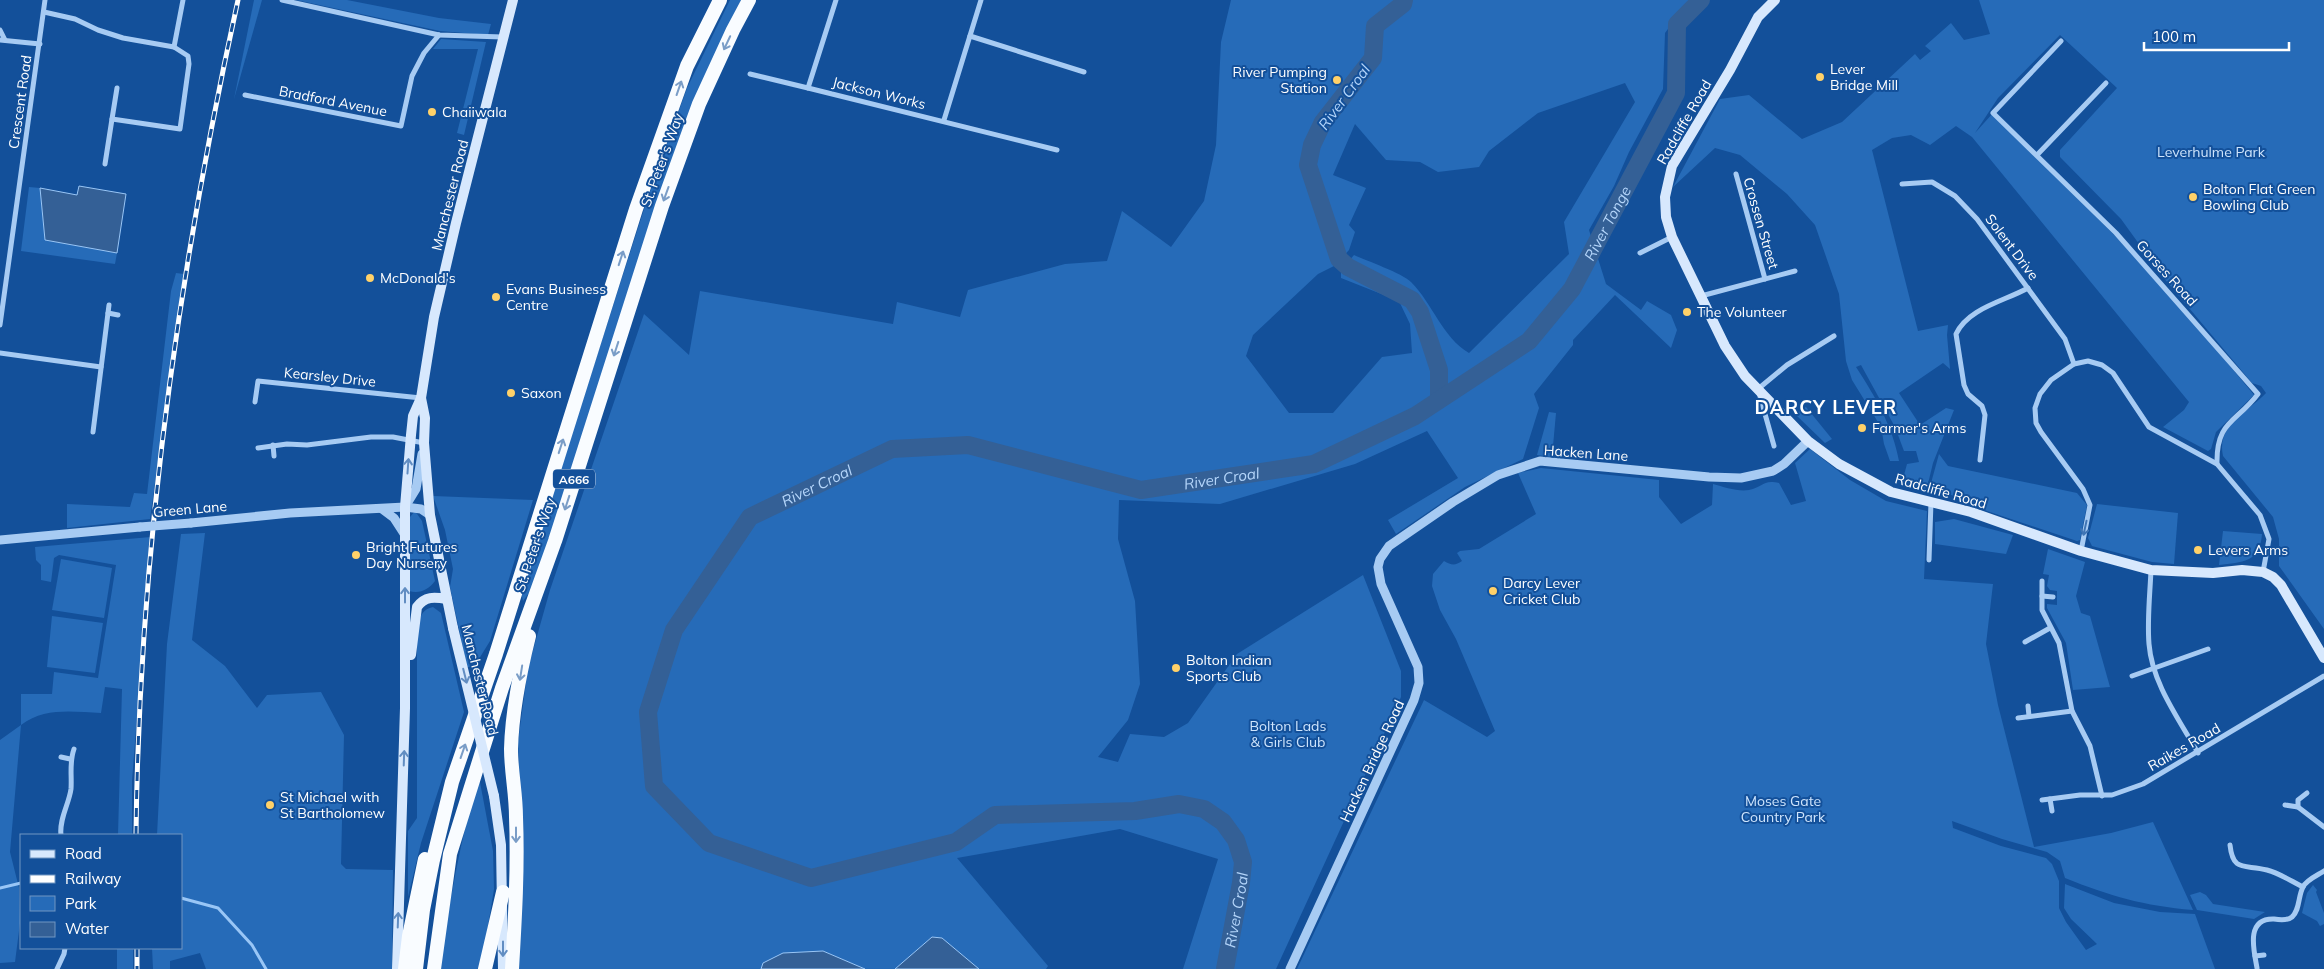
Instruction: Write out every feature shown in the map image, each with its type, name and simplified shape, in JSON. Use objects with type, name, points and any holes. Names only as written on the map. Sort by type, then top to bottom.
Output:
[{"type":"highway","points":[[687,66],[710,0]]},
{"type":"highway","name":"St. Peter's Way","points":[[416,969],[423,910],[452,782],[496,654],[636,209],[687,66],[720,0]]},
{"type":"highway","name":"St. Peter's Way","points":[[434,969],[450,854],[502,688],[555,541],[662,206],[700,104],[733,30],[749,0]]},
{"type":"highway","points":[[512,969],[516,890],[516,816],[511,749],[514,719],[523,658],[555,541]]},
{"type":"highway","points":[[405,969],[420,877],[435,826],[452,782]]},
{"type":"highway","points":[[486,969],[503,892]]},
{"type":"main road","name":"Manchester Road","points":[[397,969],[406,708],[405,507],[410,441],[413,416],[421,398],[434,317],[513,0]]},
{"type":"main road","name":"Radcliffe Road","points":[[1775,0],[1758,17],[1730,70],[1672,166],[1665,197],[1666,217],[1672,237],[1734,362],[1808,440],[1860,476],[1882,488],[1900,495],[1971,512],[2081,551],[2151,570],[2213,573],[2242,570],[2263,572]]},
{"type":"main road","name":"Manchester Road","points":[[421,398],[425,418],[424,444],[430,515],[453,628],[494,796],[501,845],[503,969]]},
{"type":"main road","points":[[2263,572],[2273,577],[2281,585],[2324,658]]},
{"type":"main road","points":[[406,708],[417,607],[428,598],[447,599]]},
{"type":"main road","points":[[2313,639],[2324,649]]},
{"type":"street","name":"Crescent Road","points":[[0,325],[46,0]]},
{"type":"street","points":[[174,47],[183,0]]},
{"type":"street","points":[[282,0],[439,35],[503,37]]},
{"type":"street","points":[[808,88],[836,0]]},
{"type":"street","points":[[944,120],[981,0]]},
{"type":"street","points":[[44,12],[75,19],[98,30],[123,38],[174,47],[188,56],[189,64],[180,129],[112,119]]},
{"type":"street","points":[[0,30],[2,40],[40,44]]},
{"type":"street","name":"Bradford Avenue","points":[[245,95],[401,126],[412,76],[424,53],[439,35]]},
{"type":"street","points":[[970,36],[1084,72]]},
{"type":"street","name":"Gorses Road","points":[[2061,41],[1993,113],[2116,233],[2258,394],[2226,425],[2220,434],[2216,448],[2216,464]]},
{"type":"street","name":"Jackson Works","points":[[750,74],[944,120],[1056,150]]},
{"type":"street","points":[[2037,155],[2106,83]]},
{"type":"street","points":[[105,164],[118,88]]},
{"type":"street","name":"Crossen Street","points":[[1736,174],[1765,279]]},
{"type":"street","name":"Solent Drive","points":[[1902,184],[1932,182],[1955,196],[1977,219],[2065,339],[2074,364]]},
{"type":"street","points":[[1640,253],[1672,237]]},
{"type":"street","points":[[1700,296],[1795,271]]},
{"type":"street","points":[[1980,460],[1986,415],[1982,406],[1968,394],[1964,385],[1956,334],[1967,320],[1979,311],[2028,288]]},
{"type":"street","points":[[92,432],[109,305]]},
{"type":"street","points":[[108,314],[118,315]]},
{"type":"street","points":[[1774,446],[1758,389],[1788,365],[1834,336]]},
{"type":"street","points":[[0,353],[101,367]]},
{"type":"street","points":[[2081,551],[2090,506],[2083,489],[2036,423],[2035,408],[2040,394],[2051,380],[2074,364],[2088,361],[2102,365],[2113,373],[2149,427],[2216,464],[2260,515],[2266,526],[2269,539],[2263,572]]},
{"type":"street","name":"Kearsley Drive","points":[[255,402],[258,381],[421,398]]},
{"type":"street","points":[[258,448],[273,445],[307,445],[371,436],[393,437],[424,444],[416,489],[405,507]]},
{"type":"street","name":"Hacken Lane","points":[[1380,558],[1395,540],[1454,501],[1498,475],[1540,462],[1708,477],[1741,478],[1773,471],[1784,464],[1808,440]]},
{"type":"street","points":[[273,445],[274,456]]},
{"type":"street","points":[[1929,501],[1929,560]]},
{"type":"street","name":"Green Lane","points":[[0,540],[290,513],[405,507],[421,509],[430,515]]},
{"type":"street","points":[[382,509],[394,518],[405,536]]},
{"type":"street","name":"Hacken Bridge Road","points":[[1290,969],[1414,700],[1419,683],[1415,659],[1381,584],[1378,567],[1380,558]]},
{"type":"street","points":[[2151,570],[2149,644],[2155,668],[2163,690],[2198,752]]},
{"type":"street","points":[[2042,581],[2042,610],[2059,643],[2072,711],[2090,746],[2102,796]]},
{"type":"street","points":[[2042,596],[2053,597]]},
{"type":"street","points":[[2025,642],[2050,628]]},
{"type":"street","points":[[2132,676],[2208,648]]},
{"type":"street","name":"Raikes Road","points":[[2042,800],[2080,795],[2102,796],[2121,793],[2143,784],[2324,676]]},
{"type":"street","points":[[2028,706],[2029,716]]},
{"type":"street","points":[[2018,718],[2072,711]]},
{"type":"street","points":[[61,834],[61,821],[70,790],[70,759],[74,749]]},
{"type":"street","points":[[61,757],[70,759]]},
{"type":"street","points":[[2298,807],[2298,800],[2307,793]]},
{"type":"street","points":[[2050,799],[2052,811]]},
{"type":"street","points":[[2285,805],[2298,807],[2324,826]]},
{"type":"street","points":[[2230,845],[2232,858],[2243,867],[2267,870],[2303,886]]},
{"type":"street","points":[[2224,859],[2232,858]]},
{"type":"street","points":[[2257,968],[2252,938],[2257,926],[2267,919],[2285,920],[2291,918],[2295,914],[2303,886],[2324,870]]},
{"type":"street","points":[[57,969],[65,949]]},
{"type":"street","points":[[2255,956],[2264,955]]},
{"type":"green space","points":[[254,0],[262,0],[234,99]]},
{"type":"green space","points":[[296,0],[347,0],[439,18],[491,24],[488,35],[440,31]]},
{"type":"green space","points":[[730,0],[742,0],[532,589],[523,601],[521,592],[646,203],[687,88]]},
{"type":"green space","name":"Bolton Lads & Girls Club","points":[[1231,0],[1689,0],[1665,33],[1663,89],[1629,152],[1614,186],[1589,230],[1606,284],[1641,310],[1647,301],[1671,315],[1677,330],[1671,348],[1615,295],[1573,340],[1573,345],[1534,394],[1539,408],[1523,459],[1465,487],[1396,534],[1388,520],[1458,478],[1427,431],[1355,464],[1220,504],[1119,500],[1118,539],[1135,601],[1140,684],[1128,720],[1098,757],[1118,762],[1130,734],[1164,737],[1188,723],[1237,654],[1363,575],[1401,671],[1401,697],[1276,969],[1183,969],[1218,859],[1120,829],[957,858],[1048,966],[1046,969],[979,969],[942,938],[932,937],[895,969],[865,969],[823,951],[763,963],[761,969],[517,969],[521,820],[518,742],[528,668],[550,590],[644,314],[689,355],[700,291],[893,324],[897,302],[960,317],[968,290],[1065,264],[1107,261],[1122,211],[1171,247],[1204,201],[1216,145],[1221,42]],"holes":[[[1625,83],[1635,102],[1564,222],[1569,254],[1469,353],[1452,338],[1411,282],[1392,271],[1354,255],[1341,270],[1341,278],[1399,301],[1410,324],[1412,353],[1382,357],[1333,413],[1289,413],[1246,356],[1253,335],[1318,274],[1334,266],[1349,250],[1355,232],[1349,225],[1366,188],[1333,175],[1355,124],[1386,160],[1420,162],[1438,172],[1479,167],[1489,151],[1538,113]]]},
{"type":"green space","name":"Leverhulme Park","points":[[1979,0],[2324,0],[2324,629],[2279,566],[2279,539],[2273,517],[2223,456],[2222,445],[2229,427],[2266,393],[2261,386],[2252,383],[2163,277],[2121,219],[2060,157],[2060,150],[2117,88],[2060,35],[1998,98],[1975,133],[1993,113],[2159,280],[2254,395],[2216,432],[2211,449],[2208,451],[2163,427],[2184,410],[2189,402],[1972,137],[1956,126],[1930,145],[1911,135],[1892,138],[1872,150],[1918,331],[1948,325],[1950,369],[1943,363],[1899,393],[1920,425],[1946,408],[1954,410],[1933,463],[1926,492],[1901,486],[1907,464],[1919,462],[1916,451],[1904,451],[1895,427],[1861,365],[1856,367],[1888,424],[1896,448],[1899,461],[1890,461],[1881,427],[1852,380],[1846,361],[1839,294],[1815,225],[1787,194],[1740,155],[1715,148],[1673,187],[1720,99],[1749,95],[1802,139],[1842,122],[1915,54],[1920,60],[1931,51],[1925,46],[1951,23],[1964,40],[1990,34]]},
{"type":"green space","points":[[441,39],[486,42],[464,135],[457,133],[478,49],[433,49]]},
{"type":"green space","points":[[29,187],[40,188],[45,240],[117,253],[115,264],[21,251]]},
{"type":"green space","points":[[176,273],[184,274],[150,519],[67,528],[67,504],[130,507],[134,493],[147,494],[171,291]]},
{"type":"green space","points":[[1806,407],[1832,439],[1825,443],[1795,414]]},
{"type":"green space","points":[[1549,412],[1556,413],[1552,457],[1537,455]]},
{"type":"green space","name":"Moses Gate Country Park","points":[[1810,449],[1850,480],[1886,501],[1927,511],[1924,579],[1993,584],[1986,644],[1998,705],[2034,847],[2111,833],[2153,822],[2193,910],[2143,903],[2097,890],[2065,878],[2060,861],[2047,852],[2002,839],[1952,821],[1953,828],[2001,846],[2046,858],[2052,864],[2059,881],[2059,908],[2066,922],[2086,950],[2097,944],[2071,919],[2064,908],[2065,884],[2114,903],[2160,912],[2195,914],[2215,969],[1297,969],[1424,700],[1487,737],[1495,731],[1456,639],[1440,610],[1432,586],[1433,574],[1444,561],[1457,564],[1462,561],[1457,553],[1460,551],[1479,549],[1536,514],[1518,473],[1541,468],[1659,480],[1659,497],[1681,524],[1712,505],[1713,484],[1731,489],[1749,490],[1774,482],[1779,483],[1791,505],[1806,501],[1795,463]]},
{"type":"green space","points":[[1939,454],[1948,466],[2077,493],[2087,505],[2080,540],[2077,541],[1987,511],[1949,494],[1939,497],[1928,494]]},
{"type":"green space","points":[[433,496],[533,500],[490,641],[474,667],[467,667],[450,587],[453,569],[445,530]]},
{"type":"green space","points":[[2097,504],[2178,513],[2174,564],[2152,562],[2092,546],[2088,538]]},
{"type":"green space","points":[[415,511],[422,521],[435,581],[430,587],[420,592],[409,591],[410,517]]},
{"type":"green space","points":[[1954,519],[2013,535],[2006,554],[1935,544],[1935,522]]},
{"type":"green space","points":[[2223,531],[2262,534],[2258,551],[2254,556],[2242,562],[2219,565]]},
{"type":"green space","points":[[205,533],[192,640],[225,666],[257,708],[267,695],[321,692],[344,735],[341,864],[346,869],[393,870],[392,969],[206,969],[200,953],[170,961],[170,969],[153,969],[152,949],[182,949],[182,834],[157,834],[167,644],[181,534]]},
{"type":"green space","points":[[151,537],[132,781],[132,834],[118,834],[122,689],[105,687],[101,713],[60,712],[40,715],[21,725],[21,694],[52,694],[54,672],[98,678],[116,565],[59,555],[54,558],[51,582],[41,580],[41,565],[36,560],[35,547]]},
{"type":"green space","points":[[2048,549],[2085,562],[2076,596],[2081,613],[2090,616],[2110,687],[2073,690],[2066,643],[2047,608],[2047,604],[2057,605],[2057,591],[2050,590],[2047,586],[2049,575],[2043,574]]},
{"type":"green space","points":[[61,559],[112,568],[104,618],[52,610]]},
{"type":"green space","points":[[433,607],[441,613],[464,712],[421,843],[408,897],[408,831],[417,818],[417,625],[423,613]]},
{"type":"green space","points":[[52,616],[103,623],[95,673],[47,667]]},
{"type":"green space","points":[[21,725],[10,852],[19,888],[20,923],[15,962],[0,963],[0,740]]},
{"type":"green space","points":[[479,777],[493,851],[494,889],[481,969],[440,969],[456,872],[466,824]]},
{"type":"green space","points":[[2313,885],[2317,890],[2316,892],[2324,913],[2324,924],[2320,926],[2317,921],[2302,913],[2307,893]]},
{"type":"green space","points":[[2200,892],[2206,895],[2213,904],[2265,912],[2254,919],[2197,910],[2190,895]]},
{"type":"green space","points":[[117,949],[133,949],[133,969],[117,969]]},
{"type":"water","points":[[79,186],[126,194],[117,253],[45,240],[40,188],[77,195]]},
{"type":"water","points":[[932,937],[942,938],[979,969],[895,969]]},
{"type":"water","points":[[823,951],[865,969],[761,969],[763,963],[783,953]]},
{"type":"waterway","name":"River Croal","points":[[1404,0],[1403,4],[1375,26],[1373,58],[1323,122],[1312,145],[1308,165],[1339,259],[1348,267],[1412,300],[1420,312],[1439,370],[1439,398]]},
{"type":"waterway","name":"River Croal","points":[[1225,969],[1241,883],[1243,862],[1236,840],[1223,822],[1204,809],[1179,804],[1135,811],[995,815],[956,842],[811,878],[709,843],[654,786],[648,712],[674,630],[750,517],[892,449],[968,445],[1141,490],[1314,464],[1415,416],[1529,341],[1572,289],[1676,93],[1677,24],[1701,0]]},
{"type":"waterway","points":[[0,888],[20,883]]},
{"type":"waterway","points":[[182,898],[218,908],[252,945],[266,969]]},
{"type":"railway","points":[[136,834],[145,625],[166,415],[180,310],[197,206],[238,0]]},
{"type":"railway","points":[[137,949],[137,969]]},
{"type":"place","name":"Lever Bridge Mill","points":[[1820,77]]},
{"type":"place","name":"River Pumping Station","points":[[1337,80]]},
{"type":"place","name":"Chaiiwala","points":[[432,112]]},
{"type":"place","name":"Bolton Flat Green Bowling Club","points":[[2193,197]]},
{"type":"place","name":"McDonald's","points":[[370,278]]},
{"type":"place","name":"Evans Business Centre","points":[[496,297]]},
{"type":"place","name":"The Volunteer","points":[[1687,312]]},
{"type":"place","name":"Saxon","points":[[511,393]]},
{"type":"place","name":"Farmer's Arms","points":[[1862,428]]},
{"type":"place","name":"Levers Arms","points":[[2198,550]]},
{"type":"place","name":"Bright Futures Day Nursery","points":[[356,555]]},
{"type":"place","name":"Darcy Lever Cricket Club","points":[[1493,591]]},
{"type":"place","name":"Bolton Indian Sports Club","points":[[1176,668]]},
{"type":"place","name":"St Michael with St Bartholomew","points":[[270,805]]},
{"type":"district","name":"DARCY LEVER","points":[[1826,407]]},
{"type":"water label","name":"River Tonge","points":[[1607,222]]}]
